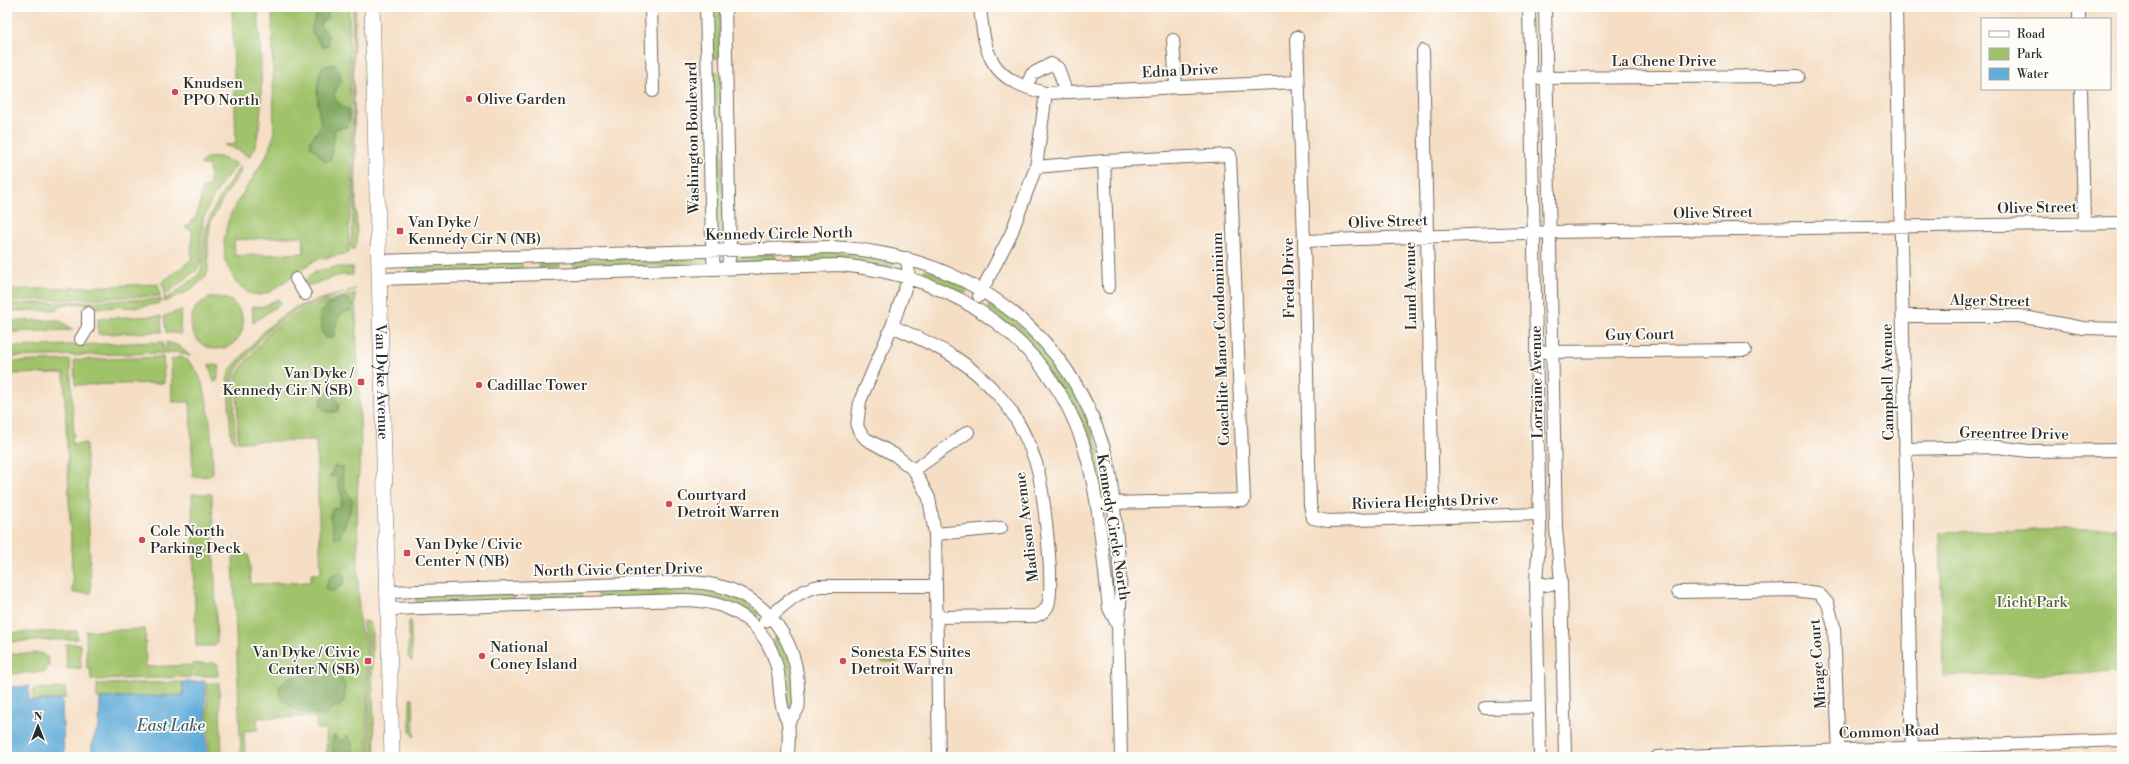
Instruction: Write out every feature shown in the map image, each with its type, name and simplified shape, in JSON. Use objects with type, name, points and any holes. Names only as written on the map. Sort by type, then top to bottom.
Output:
[{"type":"main road","name":"Van Dyke Avenue","points":[[372,7],[392,757]]},
{"type":"street","points":[[651,7],[653,91]]},
{"type":"street","name":"Washington Boulevard","points":[[706,7],[712,250],[714,269]]},
{"type":"street","points":[[725,7],[730,249],[728,268]]},
{"type":"street","points":[[973,306],[983,291],[1011,234],[1036,167],[1046,94],[1026,87],[1001,72],[989,56],[983,37],[980,7]]},
{"type":"street","name":"Lorraine Avenue","points":[[1529,7],[1540,539],[1536,582],[1540,757]]},
{"type":"street","name":"Lorraine Avenue","points":[[1545,7],[1556,528],[1561,582],[1565,757]]},
{"type":"street","name":"Campbell Avenue","points":[[1896,7],[1912,752]]},
{"type":"street","points":[[2079,7],[2079,18]]},
{"type":"street","name":"Freda Drive","points":[[1297,37],[1297,82],[1304,241],[1310,505],[1313,518]]},
{"type":"street","points":[[1173,40],[1176,87]]},
{"type":"street","name":"Lund Avenue","points":[[1423,51],[1433,506],[1441,517]]},
{"type":"street","points":[[1026,87],[1032,74],[1051,64],[1058,68],[1066,92]]},
{"type":"street","name":"La Chene Drive","points":[[1530,78],[1798,76]]},
{"type":"street","name":"Edna Drive","points":[[1046,94],[1297,82]]},
{"type":"street","points":[[2081,90],[2084,224]]},
{"type":"street","name":"Coachlite Manor Condominium","points":[[1036,167],[1104,161],[1230,155],[1244,500],[1096,504]]},
{"type":"street","points":[[1104,161],[1110,287]]},
{"type":"street","name":"Olive Street","points":[[1304,241],[1550,232],[2122,223]]},
{"type":"street","name":"Kennedy Circle North","points":[[378,261],[730,249],[845,247],[907,258],[948,272],[983,291],[1015,314],[1038,336],[1058,359],[1076,387],[1096,426],[1105,453],[1113,503],[1120,577],[1121,607],[1118,626],[1121,757]]},
{"type":"street","points":[[784,248],[784,266]]},
{"type":"street","points":[[565,255],[566,274]]},
{"type":"street","points":[[530,256],[530,275]]},
{"type":"street","points":[[907,258],[909,277],[892,326],[860,401],[857,426],[866,439],[895,455],[914,470],[929,498],[935,534],[939,757]]},
{"type":"street","name":"Kennedy Circle North","points":[[379,279],[784,266],[852,266],[909,277],[946,291],[973,306],[1005,329],[1046,373],[1062,398],[1080,436],[1088,460],[1096,504],[1110,608],[1118,626]]},
{"type":"street","points":[[296,279],[305,294]]},
{"type":"street","points":[[81,339],[88,327],[88,313]]},
{"type":"street","name":"Alger Street","points":[[1903,316],[2019,316],[2083,328],[2122,329]]},
{"type":"street","name":"Madison Avenue","points":[[892,326],[944,349],[978,373],[1001,398],[1021,428],[1035,462],[1041,484],[1050,586],[1048,606],[1044,611],[1035,616],[936,617]]},
{"type":"street","name":"Guy Court","points":[[1536,352],[1745,350]]},
{"type":"street","points":[[914,470],[968,432]]},
{"type":"street","name":"Greentree Drive","points":[[1905,450],[1998,447],[2035,451],[2122,450]]},
{"type":"street","name":"Riviera Heights Drive","points":[[1313,518],[1328,521],[1539,514]]},
{"type":"street","points":[[935,534],[1001,528]]},
{"type":"street","name":"North Civic Center Drive","points":[[388,592],[700,582],[720,586],[741,594],[757,604],[770,617],[790,645],[796,668],[798,707],[788,723]]},
{"type":"street","points":[[1536,582],[1546,586],[1561,582]]},
{"type":"street","points":[[756,628],[796,595],[810,588],[936,586]]},
{"type":"street","name":"Mirage Court","points":[[1678,592],[1793,590],[1818,593],[1822,597],[1828,604],[1834,627],[1838,753]]},
{"type":"street","name":"North Civic Center Drive","points":[[389,609],[696,600],[709,602],[730,609],[756,628],[764,637],[774,658],[777,668],[782,706],[788,723],[788,757]]},
{"type":"street","points":[[1485,708],[1539,707]]},
{"type":"street","name":"Common Road","points":[[1657,757],[1912,752],[2122,740]]},
{"type":"green space","points":[[232,7],[258,7],[261,63],[261,108],[259,128],[255,145],[249,157],[240,151],[224,145],[236,144]]},
{"type":"green space","points":[[272,7],[349,7],[352,201],[349,225],[349,253],[315,260],[270,292],[260,295],[249,293],[236,283],[225,261],[224,241],[228,221],[234,207],[266,157],[274,135]],"holes":[[[303,236],[304,253],[235,256],[234,240]]]},
{"type":"green space","points":[[309,7],[328,7],[328,19],[322,21],[320,26],[328,34],[328,46],[322,47],[312,33],[316,15]]},
{"type":"green space","points":[[353,7],[356,7],[353,54],[357,242],[353,251],[351,246],[354,201],[352,54]]},
{"type":"green space","points":[[711,7],[720,7],[720,57],[716,59],[713,57]]},
{"type":"green space","points":[[334,64],[338,69],[342,80],[334,95],[340,105],[348,109],[349,121],[347,127],[335,129],[331,159],[326,162],[311,147],[310,141],[321,126],[317,89],[322,67]]},
{"type":"green space","points":[[716,71],[721,75],[722,117],[718,121],[714,120],[713,73]]},
{"type":"green space","points":[[718,132],[722,134],[724,233],[721,235],[717,234],[715,134]]},
{"type":"green space","points":[[220,157],[237,164],[220,186],[209,205],[203,220],[200,262],[197,270],[164,296],[164,287],[161,283],[191,260],[192,230],[185,227],[194,220],[200,205],[202,188],[210,187],[209,165],[202,165],[201,163],[206,158]]},
{"type":"green space","points":[[240,166],[240,173],[211,221],[208,241],[208,269],[206,277],[189,291],[164,302],[164,298],[169,297],[197,276],[201,270],[205,232],[209,218],[220,197]]},
{"type":"green space","points":[[826,251],[863,254],[894,261],[894,264],[889,267],[792,259],[793,253]]},
{"type":"green space","points":[[775,254],[776,259],[773,262],[737,263],[734,260],[736,255]]},
{"type":"green space","points":[[706,256],[707,261],[704,264],[574,267],[573,264],[574,260]]},
{"type":"green space","points":[[539,261],[558,261],[560,266],[558,268],[539,268]]},
{"type":"green space","points":[[521,262],[522,267],[519,270],[410,272],[409,269],[410,265]]},
{"type":"green space","points":[[335,267],[353,267],[353,275],[341,275],[307,286],[303,281],[317,271]]},
{"type":"green space","points":[[925,269],[967,288],[966,293],[962,293],[924,277],[923,273]]},
{"type":"green space","points":[[158,284],[160,296],[7,301],[7,290]]},
{"type":"green space","points":[[356,289],[306,305],[269,329],[236,370],[234,381],[227,381],[230,370],[265,330],[278,319],[296,307]]},
{"type":"green space","points":[[355,293],[361,443],[357,497],[359,615],[360,627],[366,642],[368,757],[327,757],[326,729],[317,729],[316,717],[257,718],[258,730],[244,731],[245,757],[241,757],[233,558],[238,554],[249,555],[251,584],[311,582],[311,574],[321,574],[316,440],[238,442],[237,376],[239,371],[270,331],[307,307]]},
{"type":"green space","points":[[212,297],[222,297],[236,304],[243,318],[243,328],[236,342],[222,349],[212,349],[202,345],[195,338],[191,328],[191,318],[195,308],[202,301]]},
{"type":"green space","points":[[343,298],[349,300],[353,304],[351,311],[341,314],[337,320],[333,338],[326,338],[323,333],[319,315],[327,305]]},
{"type":"green space","points":[[161,299],[161,303],[139,307],[94,308],[91,304],[63,304],[58,310],[7,311],[7,304]]},
{"type":"green space","points":[[278,299],[281,303],[253,323],[252,306],[262,307]]},
{"type":"green space","points":[[989,303],[994,304],[1040,344],[1065,377],[1076,395],[1085,414],[1098,453],[1107,493],[1105,495],[1101,494],[1083,429],[1000,318],[988,309]]},
{"type":"green space","points":[[182,310],[180,323],[181,334],[166,332],[164,316]]},
{"type":"green space","points":[[161,316],[162,332],[98,334],[98,318]]},
{"type":"green space","points":[[59,320],[73,330],[14,332],[7,334],[7,321]]},
{"type":"green space","points":[[163,342],[164,353],[7,357],[7,347]]},
{"type":"green space","points":[[166,342],[178,345],[190,356],[177,352],[166,353]]},
{"type":"green space","points":[[163,357],[164,383],[75,385],[74,360]]},
{"type":"green space","points":[[179,357],[190,363],[198,374],[204,389],[211,426],[213,473],[209,476],[193,477],[190,402],[172,402],[171,360]]},
{"type":"green space","points":[[70,360],[74,436],[72,436],[72,444],[86,443],[91,593],[73,593],[64,373],[7,374],[7,362]]},
{"type":"green space","points":[[209,364],[220,366],[217,381],[214,382]]},
{"type":"green space","points":[[234,383],[235,442],[231,437],[228,384]]},
{"type":"green space","points":[[329,392],[334,394],[339,405],[338,411],[328,412],[322,407],[321,400]]},
{"type":"green space","points":[[335,466],[343,467],[342,476],[344,485],[353,500],[340,537],[335,538],[330,517],[332,509],[340,507],[342,498],[336,476],[330,477]]},
{"type":"green space","points":[[192,494],[212,494],[217,643],[214,646],[196,646]]},
{"type":"green space","name":"Licht Park","points":[[2122,528],[2122,672],[1943,676],[1940,532]]},
{"type":"green space","points":[[1106,538],[1112,540],[1117,605],[1114,607]]},
{"type":"green space","points":[[340,572],[345,576],[343,585],[333,591],[328,591],[325,588],[330,577]]},
{"type":"green space","points":[[705,587],[736,596],[759,613],[759,615],[754,617],[729,603],[714,598],[599,598],[597,594],[598,591]]},
{"type":"green space","points":[[581,591],[583,595],[581,598],[530,599],[531,593]]},
{"type":"green space","points":[[513,593],[515,597],[513,600],[416,602],[417,596]]},
{"type":"green space","points":[[363,621],[369,622],[372,629],[372,659],[368,659],[368,642],[363,627]]},
{"type":"green space","points":[[409,621],[411,621],[412,662],[408,657]]},
{"type":"green space","points":[[145,629],[146,667],[191,665],[191,677],[91,680],[90,668],[87,668],[86,631]]},
{"type":"green space","points":[[77,631],[77,639],[7,642],[7,633]]},
{"type":"green space","points":[[775,636],[779,636],[790,657],[795,705],[792,708],[788,708],[773,642]]},
{"type":"green space","points":[[66,644],[80,644],[81,668],[67,669]]},
{"type":"green space","points":[[41,653],[48,658],[49,665],[45,672],[7,674],[7,654]]},
{"type":"green space","points":[[880,654],[897,654],[898,662],[881,662]]},
{"type":"green space","points":[[368,661],[372,661],[375,757],[370,757]]},
{"type":"green space","points":[[193,664],[218,664],[218,676],[194,676]]},
{"type":"green space","points":[[319,665],[328,667],[337,672],[342,679],[345,689],[342,703],[337,707],[330,708],[328,714],[323,718],[315,714],[302,713],[295,709],[282,699],[279,687],[287,679],[294,676],[304,676],[309,674]]},
{"type":"green space","points":[[183,682],[183,695],[97,698],[97,684]]},
{"type":"green space","points":[[207,683],[219,683],[222,757],[209,757]]},
{"type":"green space","points":[[65,688],[66,698],[33,701],[33,689]]},
{"type":"green space","points":[[410,698],[413,698],[414,737],[410,731]]},
{"type":"green space","points":[[334,735],[340,741],[348,736],[352,744],[354,757],[336,757],[332,746]]},
{"type":"water","name":"East Lake","points":[[205,681],[207,757],[92,757],[92,742],[99,726],[100,698],[183,695],[183,682]]},
{"type":"water","points":[[29,686],[29,701],[62,700],[64,757],[7,757],[7,687]]},
{"type":"place","name":"Knudsen PPO North","points":[[175,92]]},
{"type":"place","name":"Olive Garden","points":[[469,99]]},
{"type":"place","name":"Van Dyke / Kennedy Cir N (NB)","points":[[400,231]]},
{"type":"place","name":"Van Dyke / Kennedy Cir N (SB)","points":[[361,382]]},
{"type":"place","name":"Cadillac Tower","points":[[479,385]]},
{"type":"place","name":"Courtyard Detroit Warren","points":[[669,504]]},
{"type":"place","name":"Cole North Parking Deck","points":[[142,540]]},
{"type":"place","name":"Van Dyke / Civic Center N (NB)","points":[[407,553]]},
{"type":"place","name":"National Coney Island","points":[[482,656]]},
{"type":"place","name":"Van Dyke / Civic Center N (SB)","points":[[368,661]]},
{"type":"place","name":"Sonesta ES Suites Detroit Warren","points":[[843,661]]}]
